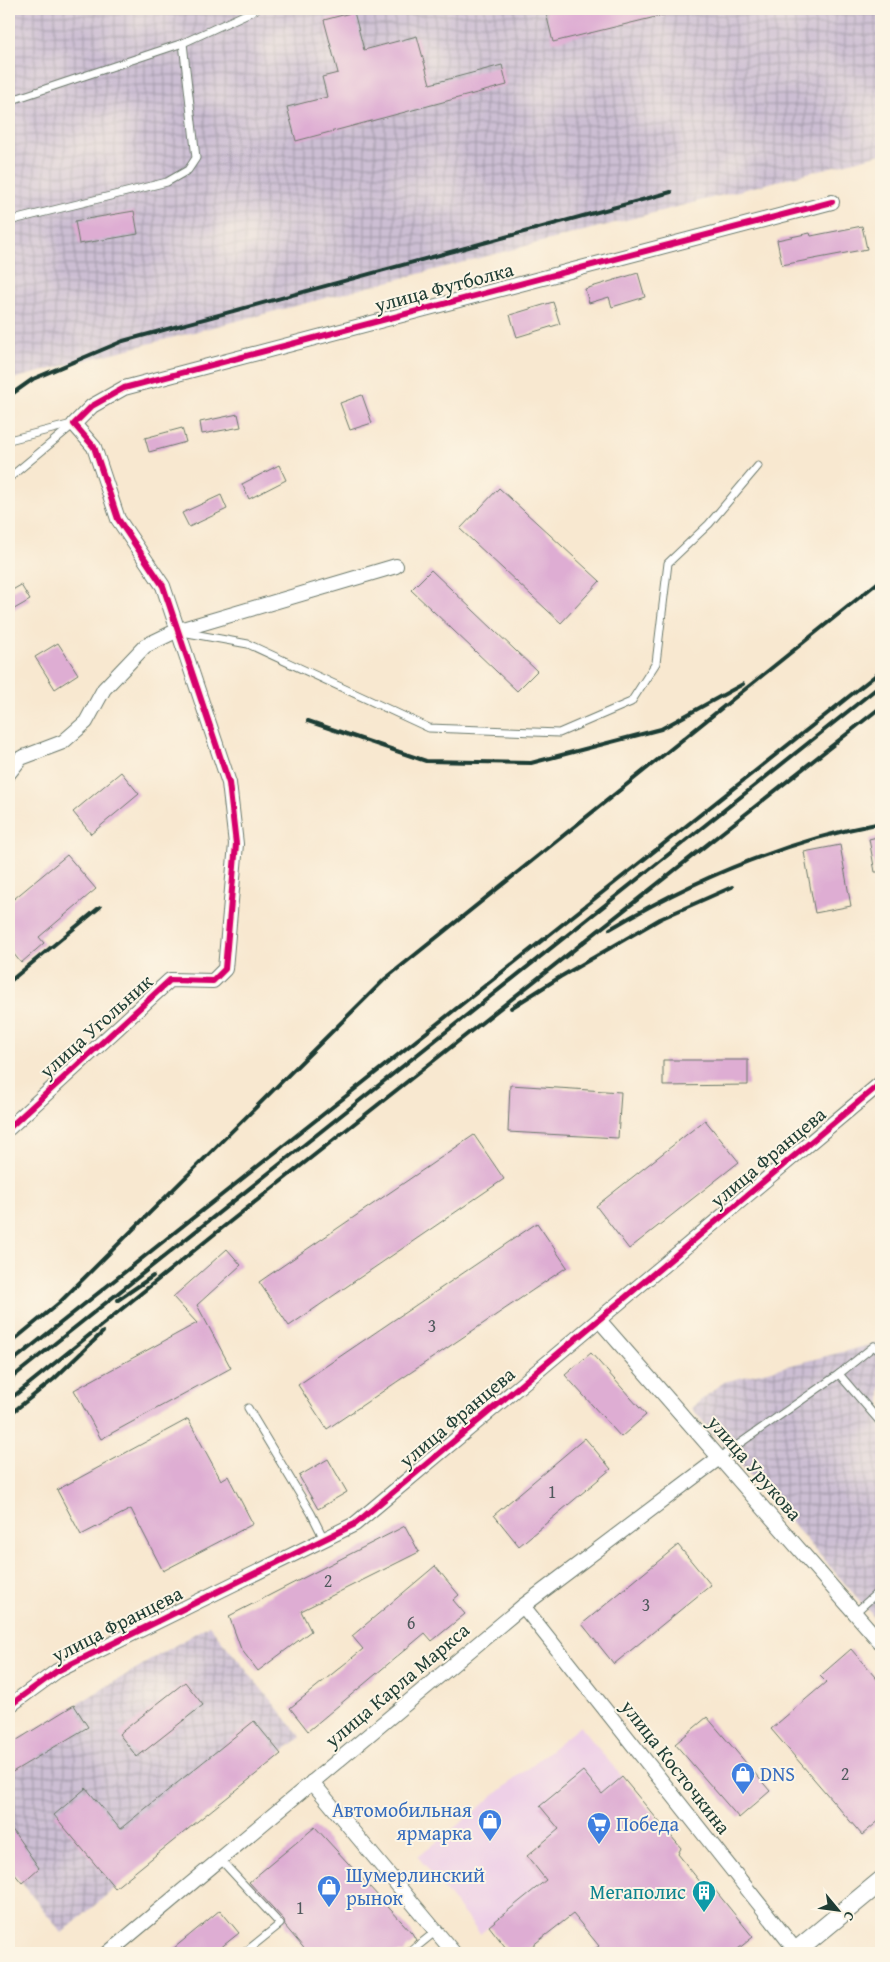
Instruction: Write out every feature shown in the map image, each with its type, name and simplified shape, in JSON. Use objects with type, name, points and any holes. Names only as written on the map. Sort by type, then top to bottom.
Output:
[{"type":"street","name":"улица Футболка","points":[[74,424],[92,406],[124,388],[832,202]]},
{"type":"street","name":"улица Угольник","points":[[9,1128],[170,980],[213,981],[225,969],[236,844],[229,783],[176,631],[163,586],[118,519],[94,447],[74,424]]},
{"type":"street","points":[[9,773],[22,758],[63,742],[86,722],[104,689],[145,646],[176,631],[396,566]]},
{"type":"street","name":"улица Францева","points":[[9,1706],[57,1671],[355,1524],[881,1083]]},
{"type":"street","name":"улица Урукова","points":[[598,1320],[881,1643]]},
{"type":"street","name":"улица Карла Маркса","points":[[108,1953],[523,1606],[719,1458]]},
{"type":"street","name":"улица Косточкина","points":[[523,1606],[796,1953]]},
{"type":"street","points":[[312,1782],[454,1953]]},
{"type":"street","points":[[796,1953],[881,1882]]},
{"type":"lane","points":[[9,101],[182,43],[258,9]]},
{"type":"lane","points":[[9,221],[167,182],[188,170],[196,158],[182,43]]},
{"type":"lane","points":[[9,440],[74,424]]},
{"type":"lane","name":"улица Футболка","points":[[9,478],[74,424]]},
{"type":"lane","points":[[176,631],[248,644],[429,728],[559,733],[631,702],[656,663],[668,563],[710,524],[758,466]]},
{"type":"lane","points":[[719,1458],[839,1374],[874,1346],[881,1353]]},
{"type":"lane","points":[[839,1374],[881,1423]]},
{"type":"lane","points":[[248,1408],[324,1539]]},
{"type":"lane","points":[[855,1613],[881,1589]]},
{"type":"lane","points":[[220,1859],[280,1924],[244,1953]]},
{"type":"lane","points":[[409,1953],[435,1932]]},
{"type":"shaded area","points":[[9,9],[881,9],[881,154],[9,380]]},
{"type":"shaded area","points":[[881,1342],[881,1625],[691,1408],[724,1382]]},
{"type":"shaded area","points":[[209,1625],[301,1737],[147,1861],[62,1933],[9,1867],[9,1745]]},
{"type":"shaded area","name":"Автомобильная ярмарка","points":[[580,1726],[622,1777],[527,1855],[546,1880],[480,1934],[418,1857]]},
{"type":"building","points":[[545,9],[671,9],[672,13],[553,42]]},
{"type":"building","points":[[354,12],[364,50],[417,36],[430,84],[502,65],[507,85],[296,141],[287,107],[327,97],[322,77],[338,73],[324,20]]},
{"type":"building","points":[[134,211],[138,234],[79,244],[75,221]]},
{"type":"building","points":[[862,226],[867,249],[782,265],[777,240],[810,233],[811,236]]},
{"type":"building","points":[[638,273],[645,297],[612,307],[609,297],[589,303],[585,289]]},
{"type":"building","points":[[553,302],[560,324],[517,337],[510,315]]},
{"type":"building","points":[[362,395],[372,423],[350,430],[340,403]]},
{"type":"building","points":[[238,414],[241,427],[202,434],[200,422]]},
{"type":"building","points":[[182,428],[186,442],[149,452],[145,438]]},
{"type":"building","points":[[279,465],[286,480],[249,499],[242,484]]},
{"type":"building","points":[[499,488],[600,581],[561,623],[460,529]]},
{"type":"building","points":[[221,495],[227,509],[189,527],[182,513]]},
{"type":"building","points":[[431,570],[537,671],[517,691],[411,590]]},
{"type":"building","points":[[21,585],[30,600],[9,612],[9,592]]},
{"type":"building","points":[[58,643],[78,674],[55,689],[35,657]]},
{"type":"building","points":[[121,772],[139,794],[91,834],[73,812]]},
{"type":"building","points":[[881,836],[881,872],[875,872],[869,839]]},
{"type":"building","points":[[840,845],[851,906],[815,913],[804,852]]},
{"type":"building","points":[[67,855],[96,889],[39,937],[44,943],[21,963],[9,948],[9,903]]},
{"type":"building","points":[[663,1060],[748,1060],[748,1085],[663,1086]]},
{"type":"building","points":[[510,1085],[621,1092],[618,1138],[508,1132]]},
{"type":"building","points":[[705,1120],[739,1162],[629,1249],[596,1206]]},
{"type":"building","points":[[474,1135],[504,1179],[289,1326],[259,1282]]},
{"type":"building","points":[[537,1223],[567,1267],[327,1429],[298,1385]]},
{"type":"building","points":[[227,1249],[241,1265],[197,1305],[231,1368],[101,1439],[74,1390],[197,1323],[173,1297]]},
{"type":"building","points":[[591,1353],[646,1415],[621,1437],[565,1375]]},
{"type":"building","points":[[188,1419],[221,1480],[228,1476],[253,1524],[163,1571],[131,1509],[81,1535],[57,1490]]},
{"type":"building","points":[[585,1438],[611,1469],[519,1546],[494,1515]]},
{"type":"building","points":[[328,1459],[347,1492],[318,1509],[299,1476]]},
{"type":"building","points":[[405,1526],[419,1552],[301,1611],[311,1631],[258,1671],[241,1649],[229,1616]]},
{"type":"building","points":[[678,1545],[711,1585],[614,1664],[582,1624]]},
{"type":"building","points":[[435,1566],[459,1595],[453,1600],[465,1614],[432,1641],[425,1633],[308,1731],[290,1708],[363,1649],[352,1636]]},
{"type":"building","points":[[851,1649],[881,1684],[881,1819],[862,1835],[771,1729],[826,1682],[820,1676]]},
{"type":"building","points":[[185,1682],[203,1705],[137,1757],[119,1734]]},
{"type":"building","points":[[74,1705],[88,1727],[9,1774],[9,1745]]},
{"type":"building","points":[[707,1717],[770,1791],[739,1818],[675,1744]]},
{"type":"building","points":[[254,1721],[281,1754],[115,1888],[54,1815],[86,1788],[120,1829]]},
{"type":"building","points":[[583,1771],[602,1794],[622,1777],[681,1848],[678,1854],[705,1888],[710,1884],[753,1937],[733,1953],[590,1953],[599,1946],[573,1914],[523,1953],[510,1953],[489,1926],[546,1880],[527,1856],[559,1829],[540,1806]]},
{"type":"building","points":[[9,1825],[39,1868],[22,1883],[9,1867]]},
{"type":"building","name":"Шумерлинский рынок","points":[[315,1827],[412,1933],[416,1940],[404,1953],[308,1953],[285,1926],[284,1920],[249,1882]]},
{"type":"building","points":[[220,1910],[239,1933],[214,1953],[168,1953]]},
{"type":"railway","points":[[9,396],[33,379],[123,341],[671,192]]},
{"type":"railway","points":[[9,1344],[59,1303],[385,979],[881,580]]},
{"type":"railway","points":[[9,1364],[881,671]]},
{"type":"railway","points":[[308,721],[426,761],[531,763],[661,729],[743,684]]},
{"type":"railway","points":[[9,1380],[881,685]]},
{"type":"railway","points":[[9,1400],[217,1232],[881,707]]},
{"type":"railway","points":[[610,929],[674,894],[741,864],[810,840],[881,823]]},
{"type":"railway","points":[[511,1008],[660,919],[732,887]]},
{"type":"railway","points":[[9,982],[100,907]]},
{"type":"railway","points":[[118,1300],[153,1276]]},
{"type":"railway","points":[[9,1415],[54,1379],[103,1332]]},
{"type":"cycle path","points":[[9,1128],[170,980],[213,981],[225,969],[236,844],[229,783],[163,586],[118,519],[94,447],[74,424],[92,406],[124,388],[832,202]]},
{"type":"cycle path","points":[[9,1706],[57,1671],[355,1524],[881,1083]]},
{"type":"place","name":"DNS","points":[[743,1795]]},
{"type":"place","name":"Автомобильная ярмарка","points":[[490,1842]]},
{"type":"place","name":"Победа","points":[[599,1845]]},
{"type":"place","name":"Шумерлинский рынок","points":[[329,1908]]},
{"type":"place","name":"Мегаполис","points":[[704,1913]]}]
